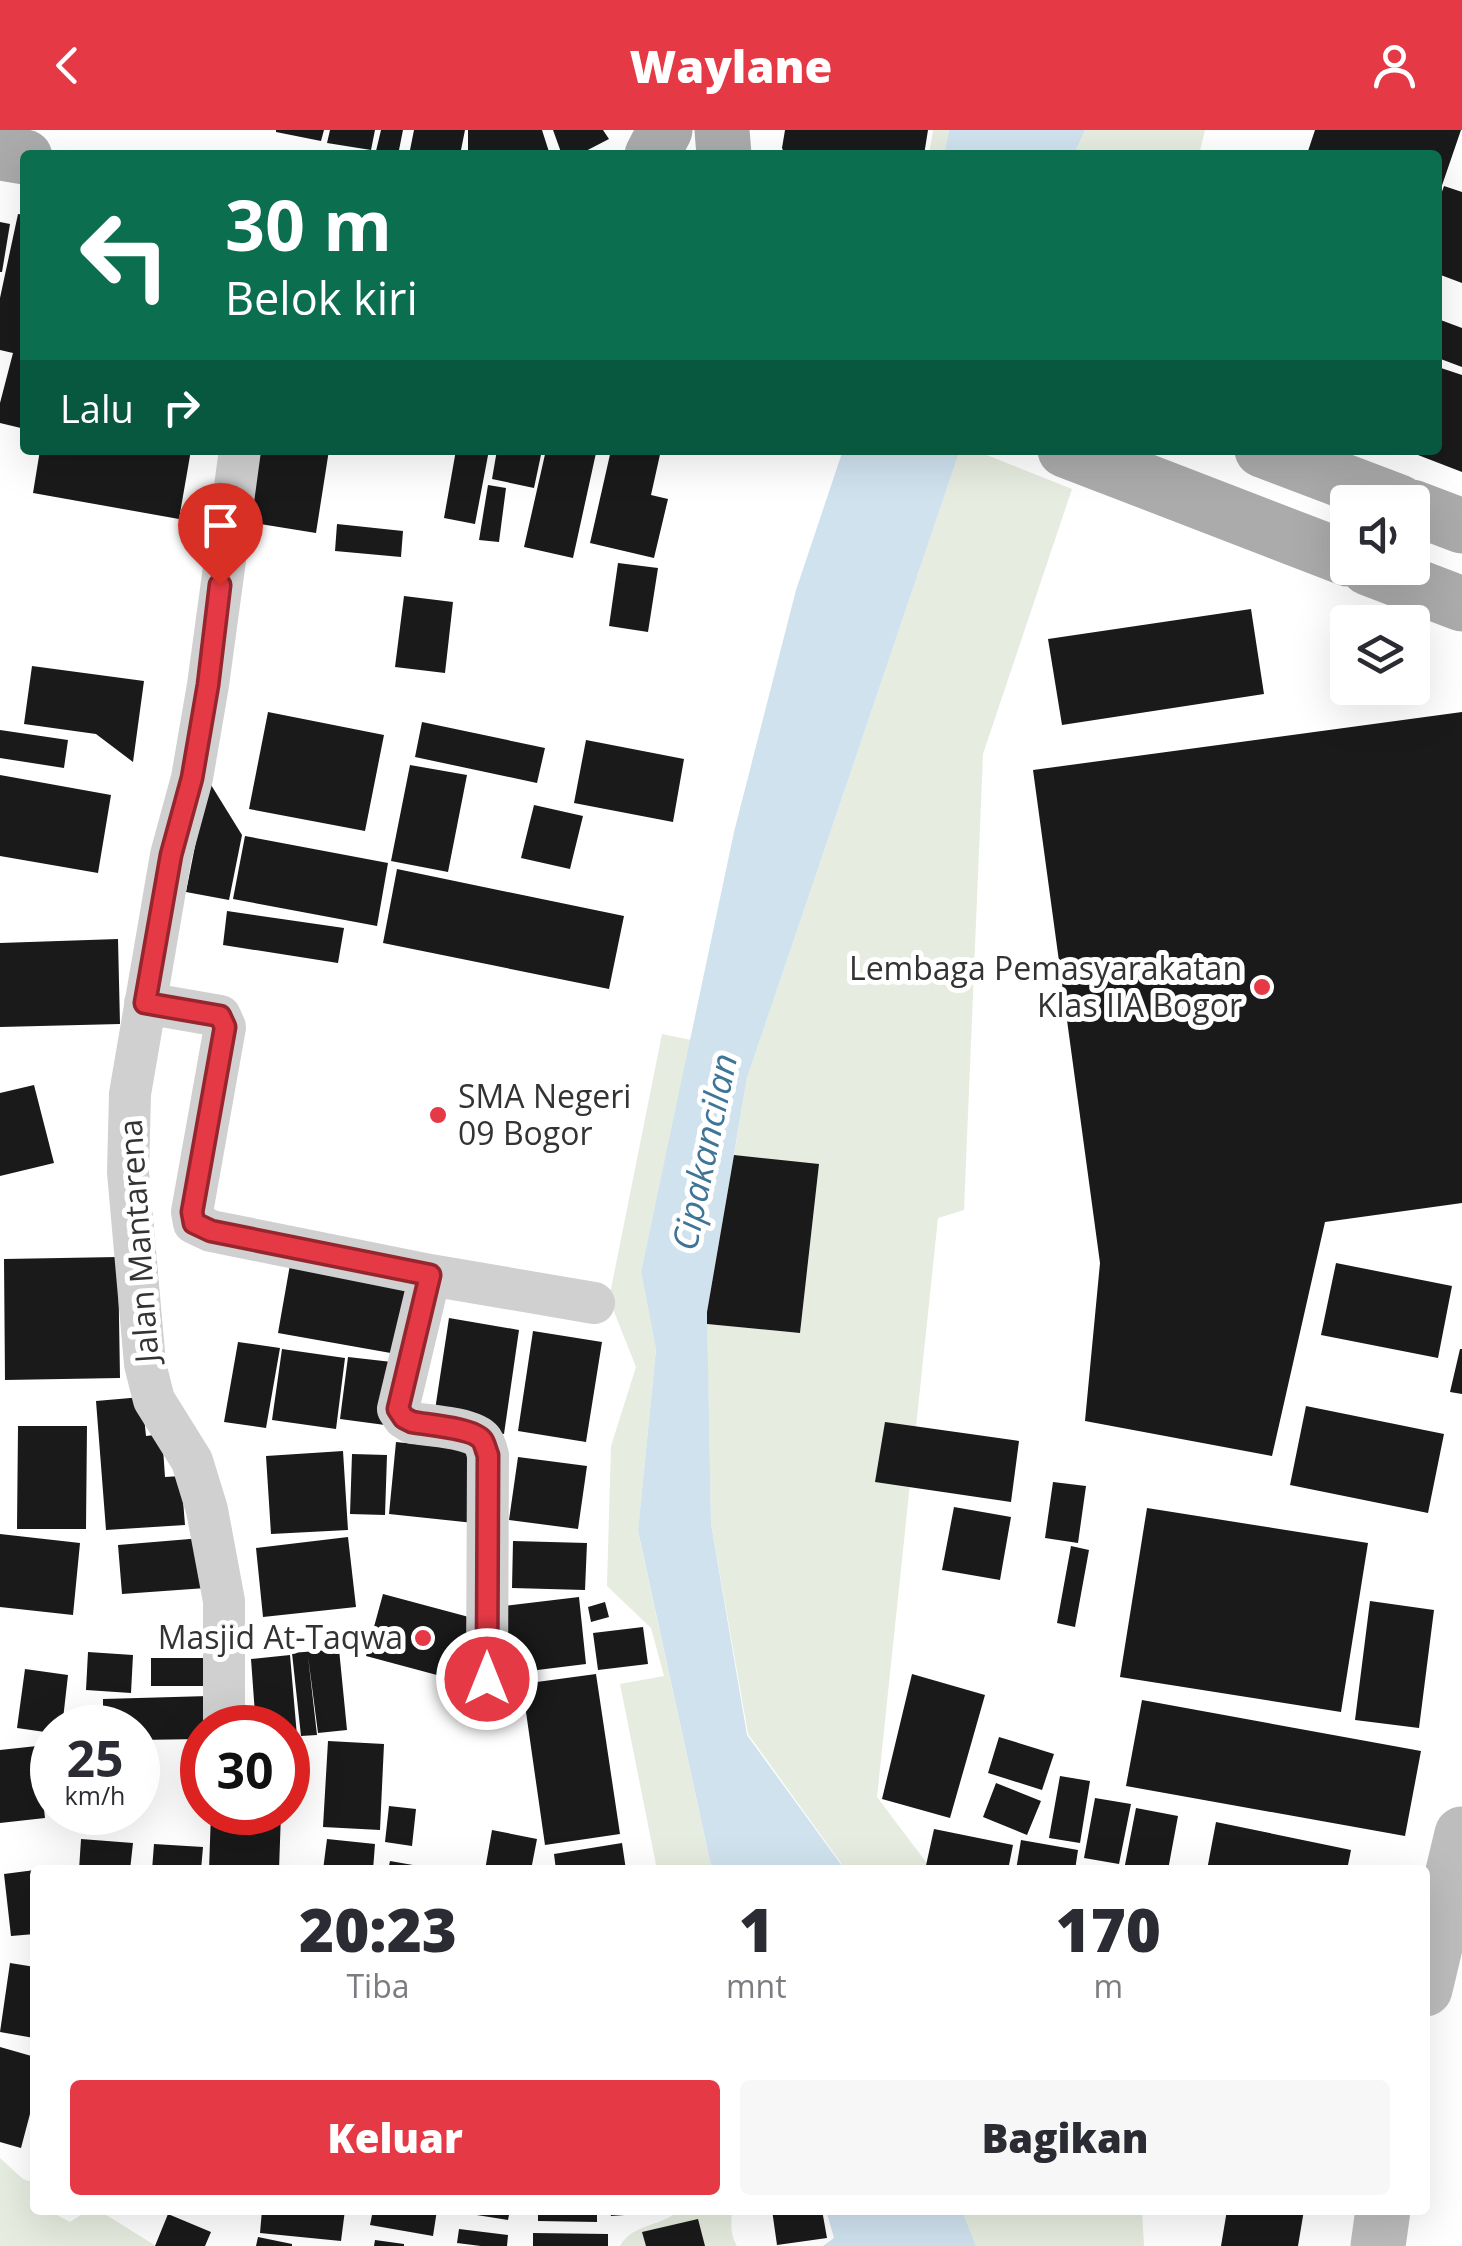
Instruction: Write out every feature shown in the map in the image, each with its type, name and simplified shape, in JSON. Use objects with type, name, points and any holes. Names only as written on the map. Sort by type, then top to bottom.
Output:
[{"type":"main road","points":[[1079,455],[1330,553]]},
{"type":"main road","points":[[1275,455],[1355,485]]},
{"type":"main road","points":[[1430,514],[1462,526]]},
{"type":"main road","points":[[1412,585],[1462,604]]},
{"type":"street","name":"Jalan Mantarena","points":[[224,1705],[224,1601],[207,1510],[192,1461],[154,1400],[145,1364],[128,1172],[130,1094],[171,855],[192,778],[208,685],[239,455]]},
{"type":"street","points":[[145,1003],[220,1016],[225,1027],[192,1212],[194,1223],[211,1231],[594,1304]]},
{"type":"street","points":[[430,1275],[398,1409],[412,1422],[472,1433],[485,1444],[487,1679]]},
{"type":"street","points":[[1430,1968],[1462,1834]]},
{"type":"street","points":[[1378,2246],[1382,2215]]},
{"type":"shaded area","points":[[933,130],[949,130],[945,150],[930,150]]},
{"type":"shaded area","points":[[1085,130],[1205,130],[1200,150],[1076,150]]},
{"type":"shaded area","points":[[958,455],[987,455],[1072,489],[983,754],[964,1210],[938,1218],[877,1797],[928,1865],[842,1865],[748,1734],[711,1523],[707,1324],[800,1333],[819,1165],[734,1155],[747,1078]]},
{"type":"shaded area","points":[[662,1034],[691,1040],[641,1272],[656,1348],[638,1532],[711,1865],[656,1865],[620,1684],[664,1676],[651,1628],[607,1586],[611,1446],[636,1367],[609,1299]]},
{"type":"shaded area","points":[[0,2158],[30,2181],[30,2215],[57,2215],[70,2222],[81,2215],[106,2215],[156,2246],[0,2246]]},
{"type":"shaded area","points":[[672,2215],[732,2215],[737,2246],[620,2246],[632,2233]]},
{"type":"shaded area","points":[[964,2215],[1142,2215],[1144,2246],[976,2246]]},
{"type":"water","points":[[949,130],[1085,130],[1076,150],[945,150]]},
{"type":"water","name":"Cipakancilan","points":[[841,455],[958,455],[747,1078],[707,1312],[711,1523],[747,1735],[841,1865],[711,1865],[638,1531],[656,1349],[641,1272],[734,832],[796,590]]},
{"type":"water","points":[[827,2215],[964,2215],[976,2246],[823,2246],[834,2238]]},
{"type":"building","points":[[276,130],[324,130],[321,141]]},
{"type":"building","points":[[330,130],[375,130],[371,150],[327,143]]},
{"type":"building","points":[[381,130],[403,130],[399,150],[376,150]]},
{"type":"building","points":[[414,130],[465,130],[461,150],[410,150]]},
{"type":"building","points":[[468,130],[542,130],[548,150],[468,150]]},
{"type":"building","points":[[553,130],[603,130],[609,139],[588,150],[560,150]]},
{"type":"building","points":[[785,130],[928,130],[925,150],[782,148]]},
{"type":"building","points":[[1315,130],[1461,130],[1442,185],[1442,150],[1308,150]]},
{"type":"building","points":[[1444,186],[1462,192],[1462,283],[1442,276]]},
{"type":"building","points":[[20,214],[20,428],[0,423],[0,403],[13,353],[0,350],[0,298]]},
{"type":"building","points":[[0,222],[10,224],[2,272],[0,272]]},
{"type":"building","points":[[1442,320],[1462,328],[1462,367],[1442,360]]},
{"type":"building","points":[[1442,368],[1462,375],[1462,472],[1418,455],[1442,455]]},
{"type":"building","points":[[39,455],[190,455],[179,519],[33,493]]},
{"type":"building","points":[[252,455],[328,455],[316,533],[241,521]]},
{"type":"building","points":[[455,455],[488,455],[475,524],[444,518]]},
{"type":"building","points":[[496,455],[541,455],[534,488],[492,479]]},
{"type":"building","points":[[545,455],[596,455],[573,558],[524,547]]},
{"type":"building","points":[[610,455],[660,455],[651,495],[668,499],[654,558],[590,543]]},
{"type":"building","points":[[488,485],[506,488],[499,542],[479,540]]},
{"type":"building","points":[[337,524],[403,531],[401,557],[335,551]]},
{"type":"building","points":[[618,563],[658,568],[648,632],[609,626]]},
{"type":"building","points":[[404,596],[453,602],[445,673],[395,667]]},
{"type":"building","points":[[1251,609],[1264,694],[1062,725],[1048,639]]},
{"type":"building","points":[[32,666],[144,681],[133,762],[96,734],[24,724]]},
{"type":"building","points":[[268,712],[384,735],[365,831],[249,809]]},
{"type":"building","name":"Lembaga Pemasyarakatan Klas IIA Bogor","points":[[1462,712],[1462,1203],[1325,1222],[1272,1456],[1085,1421],[1100,1263],[1033,770]]},
{"type":"building","points":[[422,722],[545,748],[537,783],[415,757]]},
{"type":"building","points":[[0,730],[68,740],[64,768],[0,758]]},
{"type":"building","points":[[586,740],[684,759],[673,822],[574,803]]},
{"type":"building","points":[[410,765],[467,775],[448,872],[391,861]]},
{"type":"building","points":[[0,775],[111,795],[98,873],[0,856]]},
{"type":"building","points":[[208,780],[242,835],[229,900],[186,892]]},
{"type":"building","points":[[534,805],[583,816],[570,869],[521,858]]},
{"type":"building","points":[[245,836],[388,863],[377,926],[233,899]]},
{"type":"building","points":[[397,869],[624,916],[609,989],[383,943]]},
{"type":"building","points":[[227,911],[344,928],[338,963],[223,945]]},
{"type":"building","points":[[118,939],[120,1024],[0,1027],[0,943]]},
{"type":"building","points":[[34,1085],[54,1163],[0,1176],[0,1093]]},
{"type":"building","points":[[734,1155],[819,1164],[800,1333],[707,1324]]},
{"type":"building","points":[[118,1257],[120,1378],[5,1380],[4,1259]]},
{"type":"building","points":[[291,1259],[415,1281],[402,1355],[278,1333]]},
{"type":"building","points":[[1336,1263],[1452,1286],[1438,1358],[1321,1335]]},
{"type":"building","points":[[449,1318],[519,1330],[504,1434],[433,1423]]},
{"type":"building","points":[[533,1331],[602,1342],[586,1442],[518,1431]]},
{"type":"building","points":[[238,1342],[280,1348],[266,1428],[224,1422]]},
{"type":"building","points":[[282,1349],[345,1358],[336,1429],[272,1420]]},
{"type":"building","points":[[1462,1349],[1462,1394],[1450,1392]]},
{"type":"building","points":[[348,1357],[392,1362],[385,1425],[340,1419]]},
{"type":"building","points":[[142,1397],[146,1436],[162,1434],[165,1477],[181,1476],[185,1525],[106,1530],[96,1401]]},
{"type":"building","points":[[1306,1406],[1444,1434],[1428,1513],[1290,1485]]},
{"type":"building","points":[[885,1422],[1019,1441],[1011,1502],[875,1482]]},
{"type":"building","points":[[18,1426],[87,1426],[86,1529],[17,1529]]},
{"type":"building","points":[[396,1442],[481,1451],[474,1523],[389,1514]]},
{"type":"building","points":[[343,1451],[348,1530],[271,1534],[266,1456]]},
{"type":"building","points":[[352,1454],[387,1455],[385,1515],[350,1514]]},
{"type":"building","points":[[518,1457],[587,1466],[578,1529],[509,1520]]},
{"type":"building","points":[[1053,1482],[1086,1486],[1078,1543],[1045,1538]]},
{"type":"building","points":[[954,1507],[1011,1517],[1000,1580],[942,1570]]},
{"type":"building","points":[[1147,1508],[1368,1543],[1341,1712],[1120,1677]]},
{"type":"building","points":[[0,1534],[80,1543],[73,1615],[0,1607]]},
{"type":"building","points":[[348,1537],[356,1607],[263,1617],[256,1548]]},
{"type":"building","points":[[202,1538],[206,1588],[122,1594],[118,1545]]},
{"type":"building","points":[[513,1541],[587,1543],[585,1590],[512,1588]]},
{"type":"building","points":[[1071,1546],[1089,1550],[1075,1627],[1057,1623]]},
{"type":"building","name":"Masjid At-Taqwa","points":[[383,1594],[480,1620],[463,1682],[366,1656]]},
{"type":"building","points":[[579,1597],[586,1664],[513,1673],[504,1606]]},
{"type":"building","points":[[1370,1601],[1434,1610],[1419,1728],[1355,1720]]},
{"type":"building","points":[[605,1602],[609,1617],[591,1622],[588,1607]]},
{"type":"building","points":[[643,1627],[648,1664],[598,1670],[593,1633]]},
{"type":"building","points":[[339,1649],[347,1730],[318,1733],[308,1656],[317,1735],[310,1735],[310,1705],[298,1705],[292,1653]]},
{"type":"building","points":[[88,1652],[133,1655],[131,1693],[86,1690]]},
{"type":"building","points":[[290,1655],[294,1705],[254,1705],[251,1659]]},
{"type":"building","points":[[151,1658],[215,1658],[215,1686],[151,1686]]},
{"type":"building","points":[[25,1669],[68,1675],[65,1705],[30,1705],[30,1730],[17,1728]]},
{"type":"building","points":[[596,1674],[620,1834],[545,1845],[522,1684]]},
{"type":"building","points":[[912,1674],[985,1695],[950,1818],[882,1799]]},
{"type":"building","points":[[209,1696],[209,1705],[180,1705],[180,1739],[160,1740],[160,1705],[103,1705],[103,1699]]},
{"type":"building","points":[[1142,1700],[1421,1751],[1405,1836],[1126,1786]]},
{"type":"building","points":[[999,1737],[1054,1754],[1042,1790],[988,1773]]},
{"type":"building","points":[[328,1741],[384,1744],[380,1830],[323,1827]]},
{"type":"building","points":[[30,1747],[30,1820],[0,1823],[0,1750]]},
{"type":"building","points":[[1060,1776],[1090,1781],[1080,1843],[1049,1838]]},
{"type":"building","points":[[996,1783],[1041,1801],[1027,1835],[983,1817]]},
{"type":"building","points":[[1095,1798],[1131,1804],[1119,1864],[1084,1858]]},
{"type":"building","points":[[389,1806],[416,1809],[412,1846],[385,1842]]},
{"type":"building","points":[[1136,1808],[1178,1816],[1169,1865],[1125,1865]]},
{"type":"building","points":[[1216,1822],[1351,1850],[1348,1865],[1208,1865]]},
{"type":"building","points":[[934,1829],[1013,1845],[1009,1865],[926,1865]]},
{"type":"building","points":[[492,1830],[537,1839],[532,1865],[486,1865]]},
{"type":"building","points":[[210,1835],[280,1835],[279,1865],[209,1865]]},
{"type":"building","points":[[81,1839],[133,1843],[131,1865],[79,1865]]},
{"type":"building","points":[[327,1839],[375,1844],[373,1865],[324,1865]]},
{"type":"building","points":[[1021,1840],[1078,1850],[1076,1865],[1017,1865]]},
{"type":"building","points":[[622,1843],[625,1865],[555,1865],[554,1854]]},
{"type":"building","points":[[154,1844],[203,1847],[201,1865],[152,1865]]},
{"type":"building","points":[[30,1871],[30,1934],[11,1936],[4,1874]]},
{"type":"building","points":[[10,1963],[30,1966],[30,2037],[0,2032]]},
{"type":"building","points":[[0,2047],[30,2056],[30,2114],[21,2148],[0,2142]]},
{"type":"building","points":[[168,2215],[211,2232],[205,2246],[155,2246]]},
{"type":"building","points":[[262,2215],[344,2215],[341,2241],[260,2233]]},
{"type":"building","points":[[372,2215],[436,2215],[433,2236],[370,2225]]},
{"type":"building","points":[[477,2215],[509,2215],[508,2220]]},
{"type":"building","points":[[538,2215],[597,2215],[597,2222],[538,2221]]},
{"type":"building","points":[[773,2215],[823,2215],[827,2238],[777,2245]]},
{"type":"building","points":[[1226,2215],[1303,2215],[1298,2246],[1221,2246]]},
{"type":"building","points":[[698,2219],[705,2246],[646,2246],[642,2232]]},
{"type":"building","points":[[459,2229],[508,2235],[507,2246],[457,2243]]},
{"type":"building","points":[[533,2233],[608,2234],[608,2246],[533,2246]]},
{"type":"building","points":[[258,2237],[292,2244],[292,2246],[256,2246]]},
{"type":"building","points":[[375,2240],[404,2244],[404,2246],[374,2246]]},
{"type":"place","name":"Lembaga Pemasyarakatan Klas IIA Bogor","points":[[1262,987]]},
{"type":"place","name":"SMA Negeri 09 Bogor","points":[[438,1115]]},
{"type":"place","name":"Masjid At-Taqwa","points":[[423,1638]]},
{"type":"route","points":[[220,585],[192,778],[171,855],[145,1003],[220,1016],[224,1020],[192,1212],[194,1223],[211,1231],[430,1275],[398,1409],[412,1422],[472,1433],[485,1444],[487,1679]]}]
